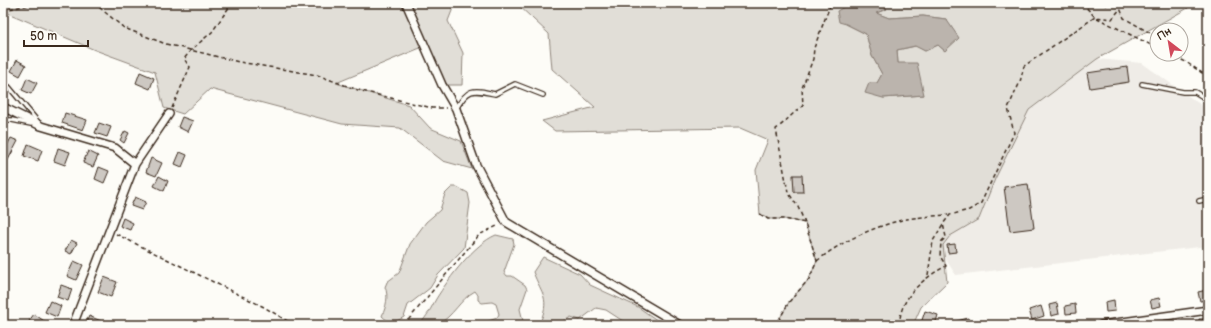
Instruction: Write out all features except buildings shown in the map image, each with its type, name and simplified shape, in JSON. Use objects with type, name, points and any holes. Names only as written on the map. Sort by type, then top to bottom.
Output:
[{"type":"street","points":[[406,3],[442,84],[456,109],[476,165],[506,222],[680,325]]},
{"type":"street","points":[[3,107],[41,126],[115,148],[135,164]]},
{"type":"street","points":[[73,325],[135,164],[169,114]]},
{"type":"street","points":[[1101,325],[1208,310]]},
{"type":"lane","points":[[456,109],[464,95],[477,90],[495,94],[515,84],[543,95]]},
{"type":"lane","points":[[1142,84],[1183,92],[1195,92],[1208,100]]},
{"type":"lane","points":[[9,87],[41,126]]},
{"type":"lane","points":[[3,120],[12,120],[41,126]]},
{"type":"lane","points":[[1199,201],[1208,199]]},
{"type":"path","points":[[3,10],[40,3]]},
{"type":"path","points":[[94,3],[124,28],[166,44],[276,69],[317,75],[358,90],[432,108],[456,109]]},
{"type":"path","points":[[169,114],[190,67],[184,59],[191,50],[212,32],[232,3]]},
{"type":"path","points":[[817,261],[805,223],[798,207],[788,192],[776,129],[785,122],[792,113],[803,106],[802,88],[813,59],[814,48],[832,3]]},
{"type":"path","points":[[1082,3],[1096,17],[1149,44]]},
{"type":"path","points":[[1118,3],[1124,18],[1149,32]]},
{"type":"path","points":[[776,325],[789,302],[809,279],[817,261],[830,250],[902,220],[969,210],[981,203],[1014,133],[1008,108],[1020,82],[1024,66],[1096,17],[1112,19],[1120,9]]},
{"type":"path","points":[[1186,62],[1208,77]]},
{"type":"path","points":[[760,214],[768,219],[784,218],[805,223]]},
{"type":"path","points":[[928,275],[933,241],[950,214]]},
{"type":"path","points":[[404,325],[479,235],[506,222]]},
{"type":"path","points":[[900,325],[905,301],[928,275],[946,266],[940,256],[941,242],[946,237],[943,224]]},
{"type":"path","points":[[109,231],[264,307],[294,325]]},
{"type":"shaded area","points":[[3,3],[455,3],[448,21],[463,53],[462,85],[442,85],[425,46],[336,83],[409,105],[430,128],[461,141],[472,169],[443,161],[400,128],[342,124],[210,89],[183,114],[164,108],[155,72],[95,50],[3,11]]},
{"type":"shaded area","points":[[516,3],[845,3],[846,24],[866,34],[872,56],[882,74],[877,83],[883,98],[924,95],[898,63],[897,50],[916,46],[925,51],[938,45],[945,51],[950,45],[946,19],[923,16],[889,18],[876,13],[887,9],[881,3],[1186,3],[1188,8],[1163,22],[1149,22],[1149,30],[1097,59],[1029,110],[995,179],[979,219],[950,236],[943,245],[947,282],[921,307],[913,325],[776,325],[789,302],[809,279],[817,261],[805,223],[784,219],[768,219],[760,214],[756,170],[768,140],[740,128],[555,131],[542,121],[595,107],[552,69],[549,34]]},
{"type":"shaded area","points":[[845,3],[881,3],[887,9],[876,13],[889,18],[923,16],[946,19],[959,38],[945,51],[938,45],[925,51],[915,46],[897,50],[898,63],[917,63],[924,95],[883,98],[865,93],[869,83],[877,83],[882,74],[872,56],[866,34],[839,22],[837,11],[844,7]]},
{"type":"shaded area","points":[[1097,59],[1142,63],[1208,110],[1208,246],[956,275],[944,257],[943,245],[950,236],[979,219],[995,179],[1029,110]]},
{"type":"shaded area","points":[[452,187],[457,187],[468,193],[470,203],[464,248],[438,275],[430,288],[408,305],[404,317],[392,322],[387,320],[382,316],[385,309],[387,294],[385,287],[387,282],[399,273],[410,244],[426,222],[440,210],[445,194]]},
{"type":"shaded area","points":[[496,235],[513,239],[514,244],[504,272],[507,276],[512,276],[525,285],[527,289],[520,309],[524,325],[478,325],[497,318],[499,314],[496,304],[492,302],[482,303],[478,300],[478,295],[475,291],[470,294],[443,321],[438,324],[428,326],[419,325],[427,316],[448,281],[463,262],[479,246]]},
{"type":"shaded area","points":[[543,257],[580,274],[590,285],[638,307],[664,325],[629,325],[606,310],[596,308],[580,320],[571,317],[562,322],[561,325],[539,325],[543,316],[545,302],[533,272]]}]
